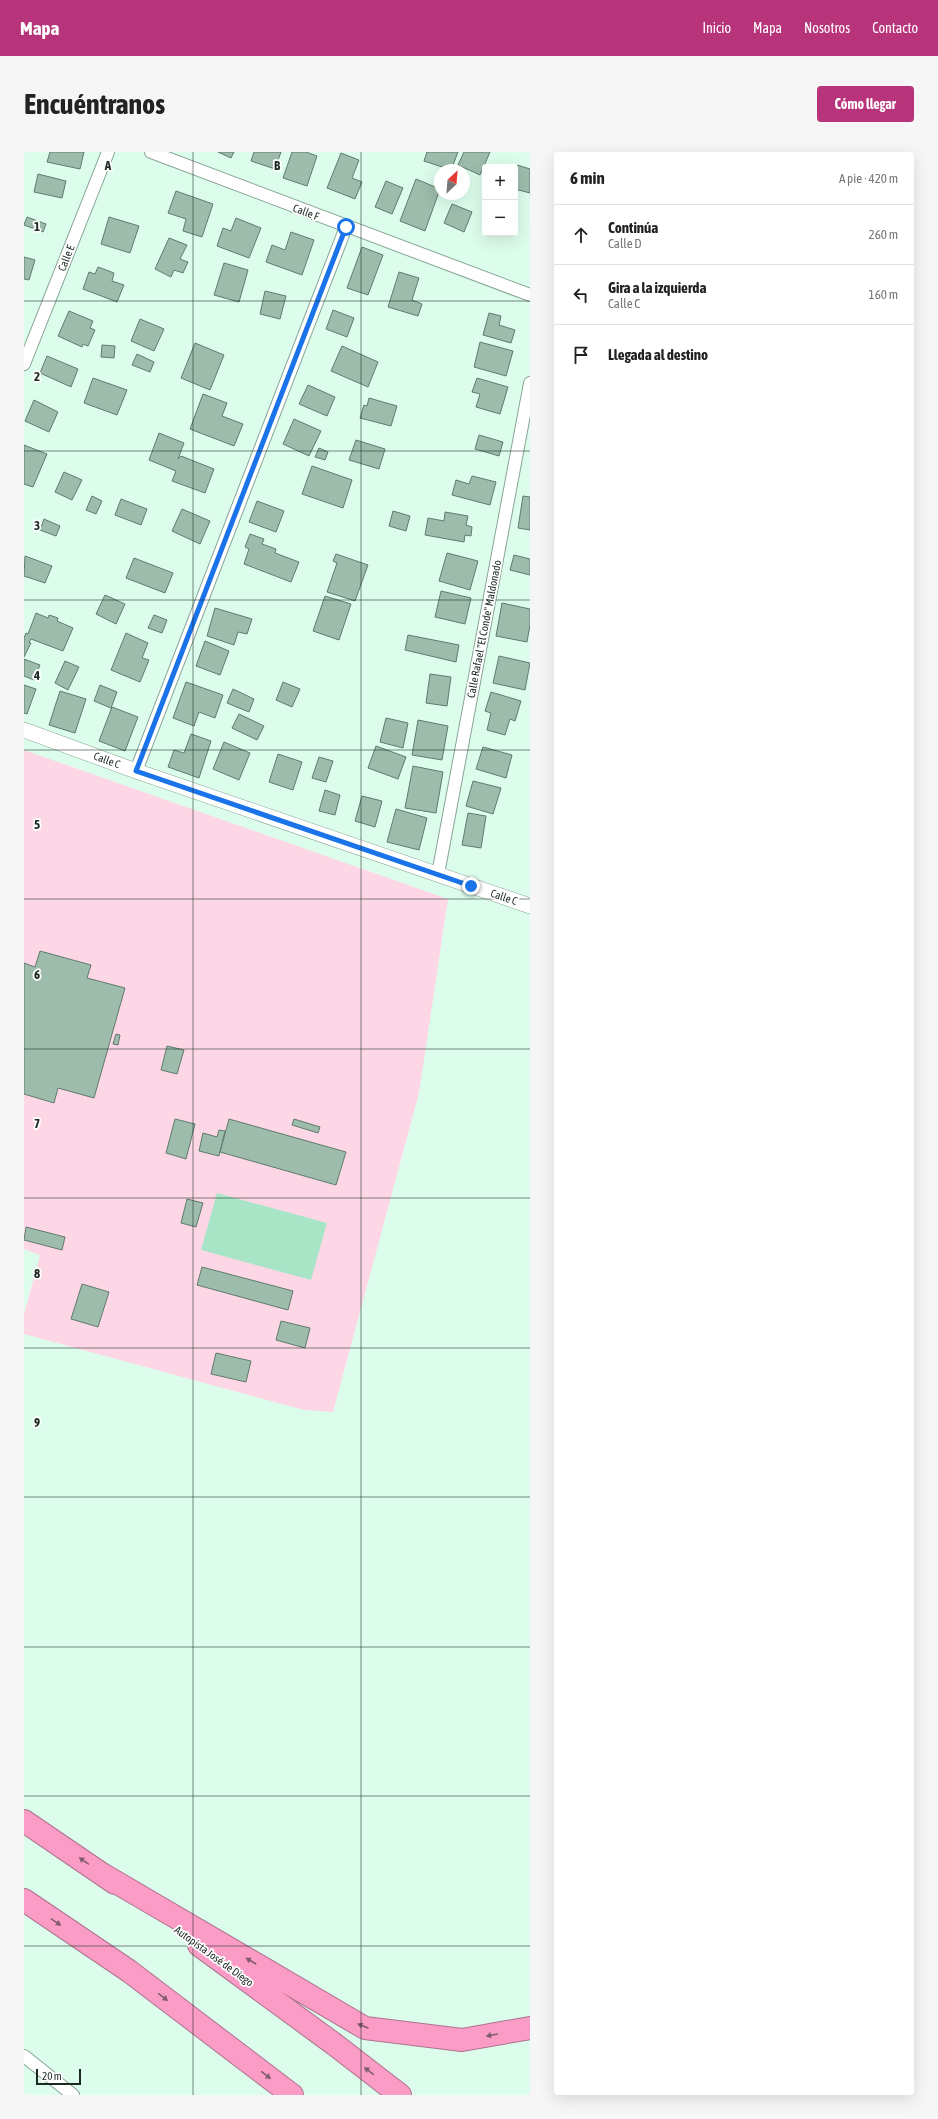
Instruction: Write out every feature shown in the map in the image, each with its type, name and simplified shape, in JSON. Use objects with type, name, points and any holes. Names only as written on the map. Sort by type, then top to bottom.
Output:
[{"type":"highway","name":"Autopista José de Diego","points":[[24,1821],[102,1874],[334,2044],[400,2095]]},
{"type":"highway","points":[[102,1874],[365,2028],[462,2040],[530,2028]]},
{"type":"highway","points":[[24,1900],[129,1971],[292,2095]]},
{"type":"street","name":"Calle E","points":[[24,364],[108,152]]},
{"type":"street","name":"Calle F","points":[[151,152],[346,227],[530,295]]},
{"type":"street","points":[[136,771],[346,227]]},
{"type":"street","name":"Calle Rafael \"El Conde\" Maldonado","points":[[438,874],[530,383]]},
{"type":"street","name":"Calle C","points":[[24,730],[136,771],[530,906]]},
{"type":"street","points":[[24,2056],[73,2095]]},
{"type":"shaded area","points":[[24,750],[448,899],[419,1093],[333,1412],[304,1410],[24,1334],[24,1314],[40,1255],[24,1249]]},
{"type":"shaded area","points":[[217,1193],[327,1223],[311,1280],[201,1250]]},
{"type":"building","points":[[50,152],[84,152],[80,169],[47,162]]},
{"type":"building","points":[[218,152],[234,152],[231,158]]},
{"type":"building","points":[[254,152],[281,152],[275,169],[251,161]]},
{"type":"building","points":[[292,152],[306,152],[317,156],[307,186],[283,178]]},
{"type":"building","points":[[427,152],[458,152],[453,164],[434,164],[424,161]]},
{"type":"building","points":[[464,152],[490,152],[485,164],[482,164],[480,175],[470,170],[470,164],[458,164]]},
{"type":"building","points":[[341,153],[359,160],[352,178],[362,182],[355,199],[327,188]]},
{"type":"building","points":[[518,165],[530,169],[530,193],[518,190]]},
{"type":"building","points":[[38,174],[66,181],[62,198],[34,192]]},
{"type":"building","points":[[416,179],[434,186],[434,200],[436,200],[425,231],[400,221]]},
{"type":"building","points":[[386,181],[403,188],[392,214],[375,207]]},
{"type":"building","points":[[176,191],[213,204],[202,237],[183,231],[186,219],[168,213]]},
{"type":"building","points":[[452,204],[472,212],[464,232],[444,223]]},
{"type":"building","points":[[27,217],[46,224],[43,232],[24,225]]},
{"type":"building","points":[[109,217],[139,226],[130,253],[101,244]]},
{"type":"building","points":[[236,218],[261,228],[249,258],[217,246],[223,228],[231,231]]},
{"type":"building","points":[[291,232],[314,240],[302,275],[266,262],[272,245],[285,250]]},
{"type":"building","points":[[169,238],[187,245],[180,259],[188,262],[183,273],[174,270],[171,277],[155,269]]},
{"type":"building","points":[[362,247],[383,255],[368,295],[347,288]]},
{"type":"building","points":[[24,257],[35,260],[29,280],[24,279]]},
{"type":"building","points":[[224,263],[248,270],[239,302],[214,295]]},
{"type":"building","points":[[98,267],[114,273],[112,281],[124,285],[117,302],[83,289],[89,272],[95,274]]},
{"type":"building","points":[[399,272],[419,278],[412,300],[422,304],[418,316],[388,307]]},
{"type":"building","points":[[265,291],[286,296],[280,319],[260,314]]},
{"type":"building","points":[[333,310],[354,318],[347,337],[326,329]]},
{"type":"building","points":[[69,311],[93,321],[90,328],[95,330],[88,346],[83,344],[82,347],[58,336]]},
{"type":"building","points":[[489,313],[501,316],[499,325],[515,330],[511,343],[483,335]]},
{"type":"building","points":[[140,319],[164,329],[154,351],[131,341]]},
{"type":"building","points":[[480,342],[513,351],[506,376],[474,367]]},
{"type":"building","points":[[195,343],[224,355],[210,390],[181,378]]},
{"type":"building","points":[[102,345],[115,346],[114,358],[101,357]]},
{"type":"building","points":[[342,346],[378,362],[368,387],[331,371]]},
{"type":"building","points":[[137,354],[154,362],[150,372],[132,365]]},
{"type":"building","points":[[47,356],[78,369],[71,387],[40,373]]},
{"type":"building","points":[[93,378],[127,390],[117,415],[84,403]]},
{"type":"building","points":[[477,378],[508,387],[500,414],[476,407],[480,394],[472,392]]},
{"type":"building","points":[[308,385],[335,397],[327,416],[299,404]]},
{"type":"building","points":[[203,394],[227,403],[222,416],[243,424],[234,446],[190,429]]},
{"type":"building","points":[[369,398],[397,406],[391,426],[360,418],[364,405],[367,406]]},
{"type":"building","points":[[34,400],[58,412],[49,432],[25,421]]},
{"type":"building","points":[[294,419],[321,431],[309,456],[283,444]]},
{"type":"building","points":[[159,433],[184,443],[178,459],[181,456],[214,469],[205,493],[172,481],[176,471],[149,460]]},
{"type":"building","points":[[479,435],[503,442],[499,456],[475,449]]},
{"type":"building","points":[[356,440],[385,449],[379,469],[349,460]]},
{"type":"building","points":[[24,445],[47,454],[33,487],[24,484]]},
{"type":"building","points":[[319,448],[328,452],[325,460],[315,457]]},
{"type":"building","points":[[312,466],[352,480],[343,508],[302,494]]},
{"type":"building","points":[[64,472],[82,480],[72,500],[55,492]]},
{"type":"building","points":[[472,476],[496,482],[490,505],[452,495],[456,480],[469,484]]},
{"type":"building","points":[[92,496],[102,501],[96,514],[86,510]]},
{"type":"building","points":[[523,496],[530,497],[530,530],[518,528]]},
{"type":"building","points":[[121,499],[147,509],[141,525],[115,515]]},
{"type":"building","points":[[257,501],[284,511],[276,532],[249,522]]},
{"type":"building","points":[[182,509],[210,521],[200,544],[172,531]]},
{"type":"building","points":[[393,511],[410,516],[406,531],[389,526]]},
{"type":"building","points":[[445,512],[468,516],[466,525],[472,527],[471,536],[465,535],[464,542],[425,535],[428,518],[444,521]]},
{"type":"building","points":[[44,519],[60,526],[56,536],[40,530]]},
{"type":"building","points":[[250,534],[264,539],[262,544],[276,549],[275,553],[299,562],[291,582],[244,564],[249,549],[245,547]]},
{"type":"building","points":[[447,553],[478,561],[470,590],[439,581]]},
{"type":"building","points":[[336,554],[368,565],[355,601],[327,592],[337,563],[333,561]]},
{"type":"building","points":[[514,555],[530,559],[530,575],[510,570]]},
{"type":"building","points":[[25,556],[52,566],[45,583],[24,576]]},
{"type":"building","points":[[134,558],[173,573],[165,593],[126,578]]},
{"type":"building","points":[[441,591],[471,598],[465,624],[435,617]]},
{"type":"building","points":[[105,595],[125,604],[116,624],[96,614]]},
{"type":"building","points":[[325,596],[351,604],[339,640],[313,631]]},
{"type":"building","points":[[502,603],[530,609],[530,625],[527,642],[496,636]]},
{"type":"building","points":[[215,608],[252,619],[247,634],[238,632],[234,645],[207,636]]},
{"type":"building","points":[[36,613],[48,618],[49,615],[58,618],[57,621],[73,628],[63,651],[31,639],[29,642],[31,643],[24,657],[24,638],[26,633],[28,634]]},
{"type":"building","points":[[154,615],[167,620],[162,633],[148,628]]},
{"type":"building","points":[[126,633],[148,643],[142,658],[149,660],[140,682],[111,670]]},
{"type":"building","points":[[408,635],[459,645],[456,662],[405,650]]},
{"type":"building","points":[[205,641],[229,651],[220,675],[196,666]]},
{"type":"building","points":[[499,656],[530,663],[525,690],[493,683]]},
{"type":"building","points":[[24,659],[40,665],[34,680],[24,676]]},
{"type":"building","points":[[65,661],[79,667],[68,690],[55,683]]},
{"type":"building","points":[[430,674],[451,677],[447,706],[426,703]]},
{"type":"building","points":[[186,682],[223,695],[215,718],[199,712],[194,726],[173,718]]},
{"type":"building","points":[[283,682],[300,689],[292,707],[276,700]]},
{"type":"building","points":[[24,685],[36,689],[27,714],[24,713]]},
{"type":"building","points":[[100,685],[117,692],[111,708],[94,701]]},
{"type":"building","points":[[233,689],[254,699],[249,712],[227,703]]},
{"type":"building","points":[[60,691],[86,699],[75,733],[49,725]]},
{"type":"building","points":[[491,692],[521,701],[515,721],[510,719],[505,735],[487,730],[491,713],[485,711]]},
{"type":"building","points":[[112,707],[138,717],[125,751],[99,741]]},
{"type":"building","points":[[239,714],[264,726],[257,740],[232,728]]},
{"type":"building","points":[[386,718],[408,723],[403,748],[380,742]]},
{"type":"building","points":[[418,720],[448,726],[442,760],[412,755]]},
{"type":"building","points":[[191,734],[211,741],[199,778],[168,767],[174,750],[184,753]]},
{"type":"building","points":[[224,742],[250,753],[239,780],[213,769]]},
{"type":"building","points":[[376,746],[406,757],[398,779],[368,768]]},
{"type":"building","points":[[483,747],[512,755],[506,778],[476,769]]},
{"type":"building","points":[[278,754],[302,762],[293,790],[269,782]]},
{"type":"building","points":[[319,757],[333,761],[326,782],[312,778]]},
{"type":"building","points":[[413,766],[443,772],[436,813],[405,808]]},
{"type":"building","points":[[473,781],[501,788],[493,814],[466,806]]},
{"type":"building","points":[[325,790],[340,795],[335,815],[319,811]]},
{"type":"building","points":[[362,796],[382,801],[375,827],[355,821]]},
{"type":"building","points":[[396,809],[427,818],[419,850],[387,842]]},
{"type":"building","points":[[468,813],[486,816],[481,848],[462,845]]},
{"type":"building","points":[[40,951],[91,965],[87,978],[125,988],[94,1098],[58,1088],[54,1103],[24,1094],[24,963],[35,967]]},
{"type":"building","points":[[116,1034],[120,1035],[118,1045],[113,1044]]},
{"type":"building","points":[[167,1046],[184,1050],[177,1074],[161,1070]]},
{"type":"building","points":[[175,1119],[195,1124],[186,1159],[166,1153]]},
{"type":"building","points":[[229,1119],[346,1152],[336,1185],[220,1152]]},
{"type":"building","points":[[294,1119],[320,1127],[318,1133],[292,1125]]},
{"type":"building","points":[[219,1130],[225,1131],[219,1156],[199,1151],[203,1133],[217,1137]]},
{"type":"building","points":[[187,1199],[203,1203],[196,1227],[181,1223]]},
{"type":"building","points":[[26,1227],[65,1237],[62,1250],[24,1240]]},
{"type":"building","points":[[202,1267],[293,1291],[288,1310],[197,1285]]},
{"type":"building","points":[[82,1284],[109,1292],[98,1327],[71,1319]]},
{"type":"building","points":[[281,1321],[310,1328],[305,1348],[276,1340]]},
{"type":"building","points":[[216,1353],[251,1361],[246,1382],[211,1374]]},
{"type":"route","points":[[346,227],[136,771],[471,886]]}]
